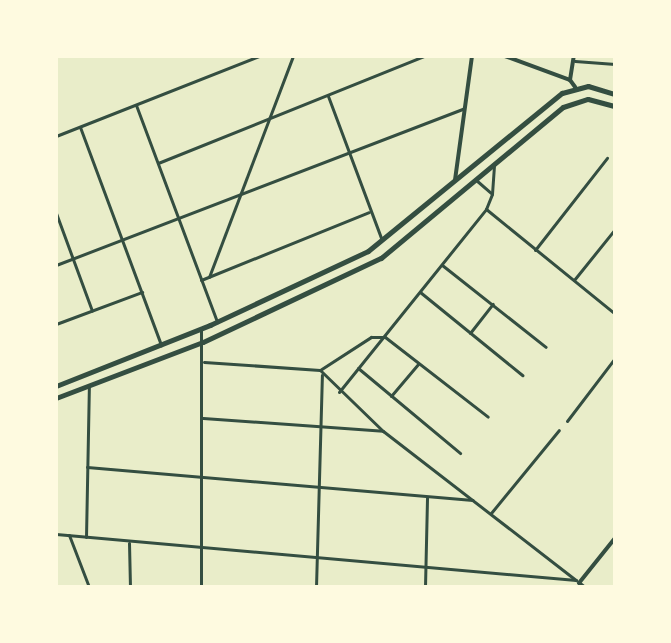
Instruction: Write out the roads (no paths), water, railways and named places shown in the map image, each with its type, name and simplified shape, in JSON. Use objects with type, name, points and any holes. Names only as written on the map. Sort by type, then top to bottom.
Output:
[{"type":"main road","points":[[56,386],[217,322],[383,242],[556,97],[575,87],[588,86],[615,94]]},
{"type":"main road","points":[[56,398],[203,342],[373,262],[409,237],[570,103],[588,99],[615,106]]},
{"type":"main road","points":[[416,215],[418,222],[425,224]]},
{"type":"main road","points":[[400,228],[409,237]]},
{"type":"street","points":[[56,136],[259,56]]},
{"type":"street","points":[[209,277],[293,56]]},
{"type":"street","points":[[158,163],[424,56]]},
{"type":"street","points":[[454,183],[472,56]]},
{"type":"street","points":[[505,56],[570,80],[575,87]]},
{"type":"street","points":[[570,80],[574,58],[615,64]]},
{"type":"street","points":[[328,96],[369,212],[383,242]]},
{"type":"street","points":[[136,105],[217,322]]},
{"type":"street","points":[[56,265],[465,108]]},
{"type":"street","points":[[80,127],[161,345]]},
{"type":"street","points":[[535,250],[607,158]]},
{"type":"street","points":[[339,392],[486,209],[492,194],[494,164]]},
{"type":"street","points":[[476,180],[492,194]]},
{"type":"street","points":[[486,209],[615,314]]},
{"type":"street","points":[[201,280],[369,212]]},
{"type":"street","points":[[56,213],[92,311]]},
{"type":"street","points":[[574,280],[614,232]]},
{"type":"street","points":[[442,265],[546,347]]},
{"type":"street","points":[[56,324],[142,292]]},
{"type":"street","points":[[420,292],[522,375]]},
{"type":"street","points":[[470,333],[493,304]]},
{"type":"street","points":[[201,329],[201,587]]},
{"type":"street","points":[[203,362],[321,372],[371,337],[385,337],[488,417]]},
{"type":"street","points":[[567,421],[615,358]]},
{"type":"street","points":[[391,396],[418,364]]},
{"type":"street","points":[[358,368],[460,453]]},
{"type":"street","points":[[321,372],[383,431],[580,583]]},
{"type":"street","points":[[316,587],[321,372]]},
{"type":"street","points":[[86,537],[89,386]]},
{"type":"street","points":[[202,418],[383,431]]},
{"type":"street","points":[[491,513],[559,430]]},
{"type":"street","points":[[87,467],[473,500]]},
{"type":"street","points":[[425,587],[427,497]]},
{"type":"street","points":[[56,534],[580,583]]},
{"type":"street","points":[[69,535],[89,587]]},
{"type":"street","points":[[580,583],[615,538]]},
{"type":"street","points":[[129,542],[130,587]]}]
